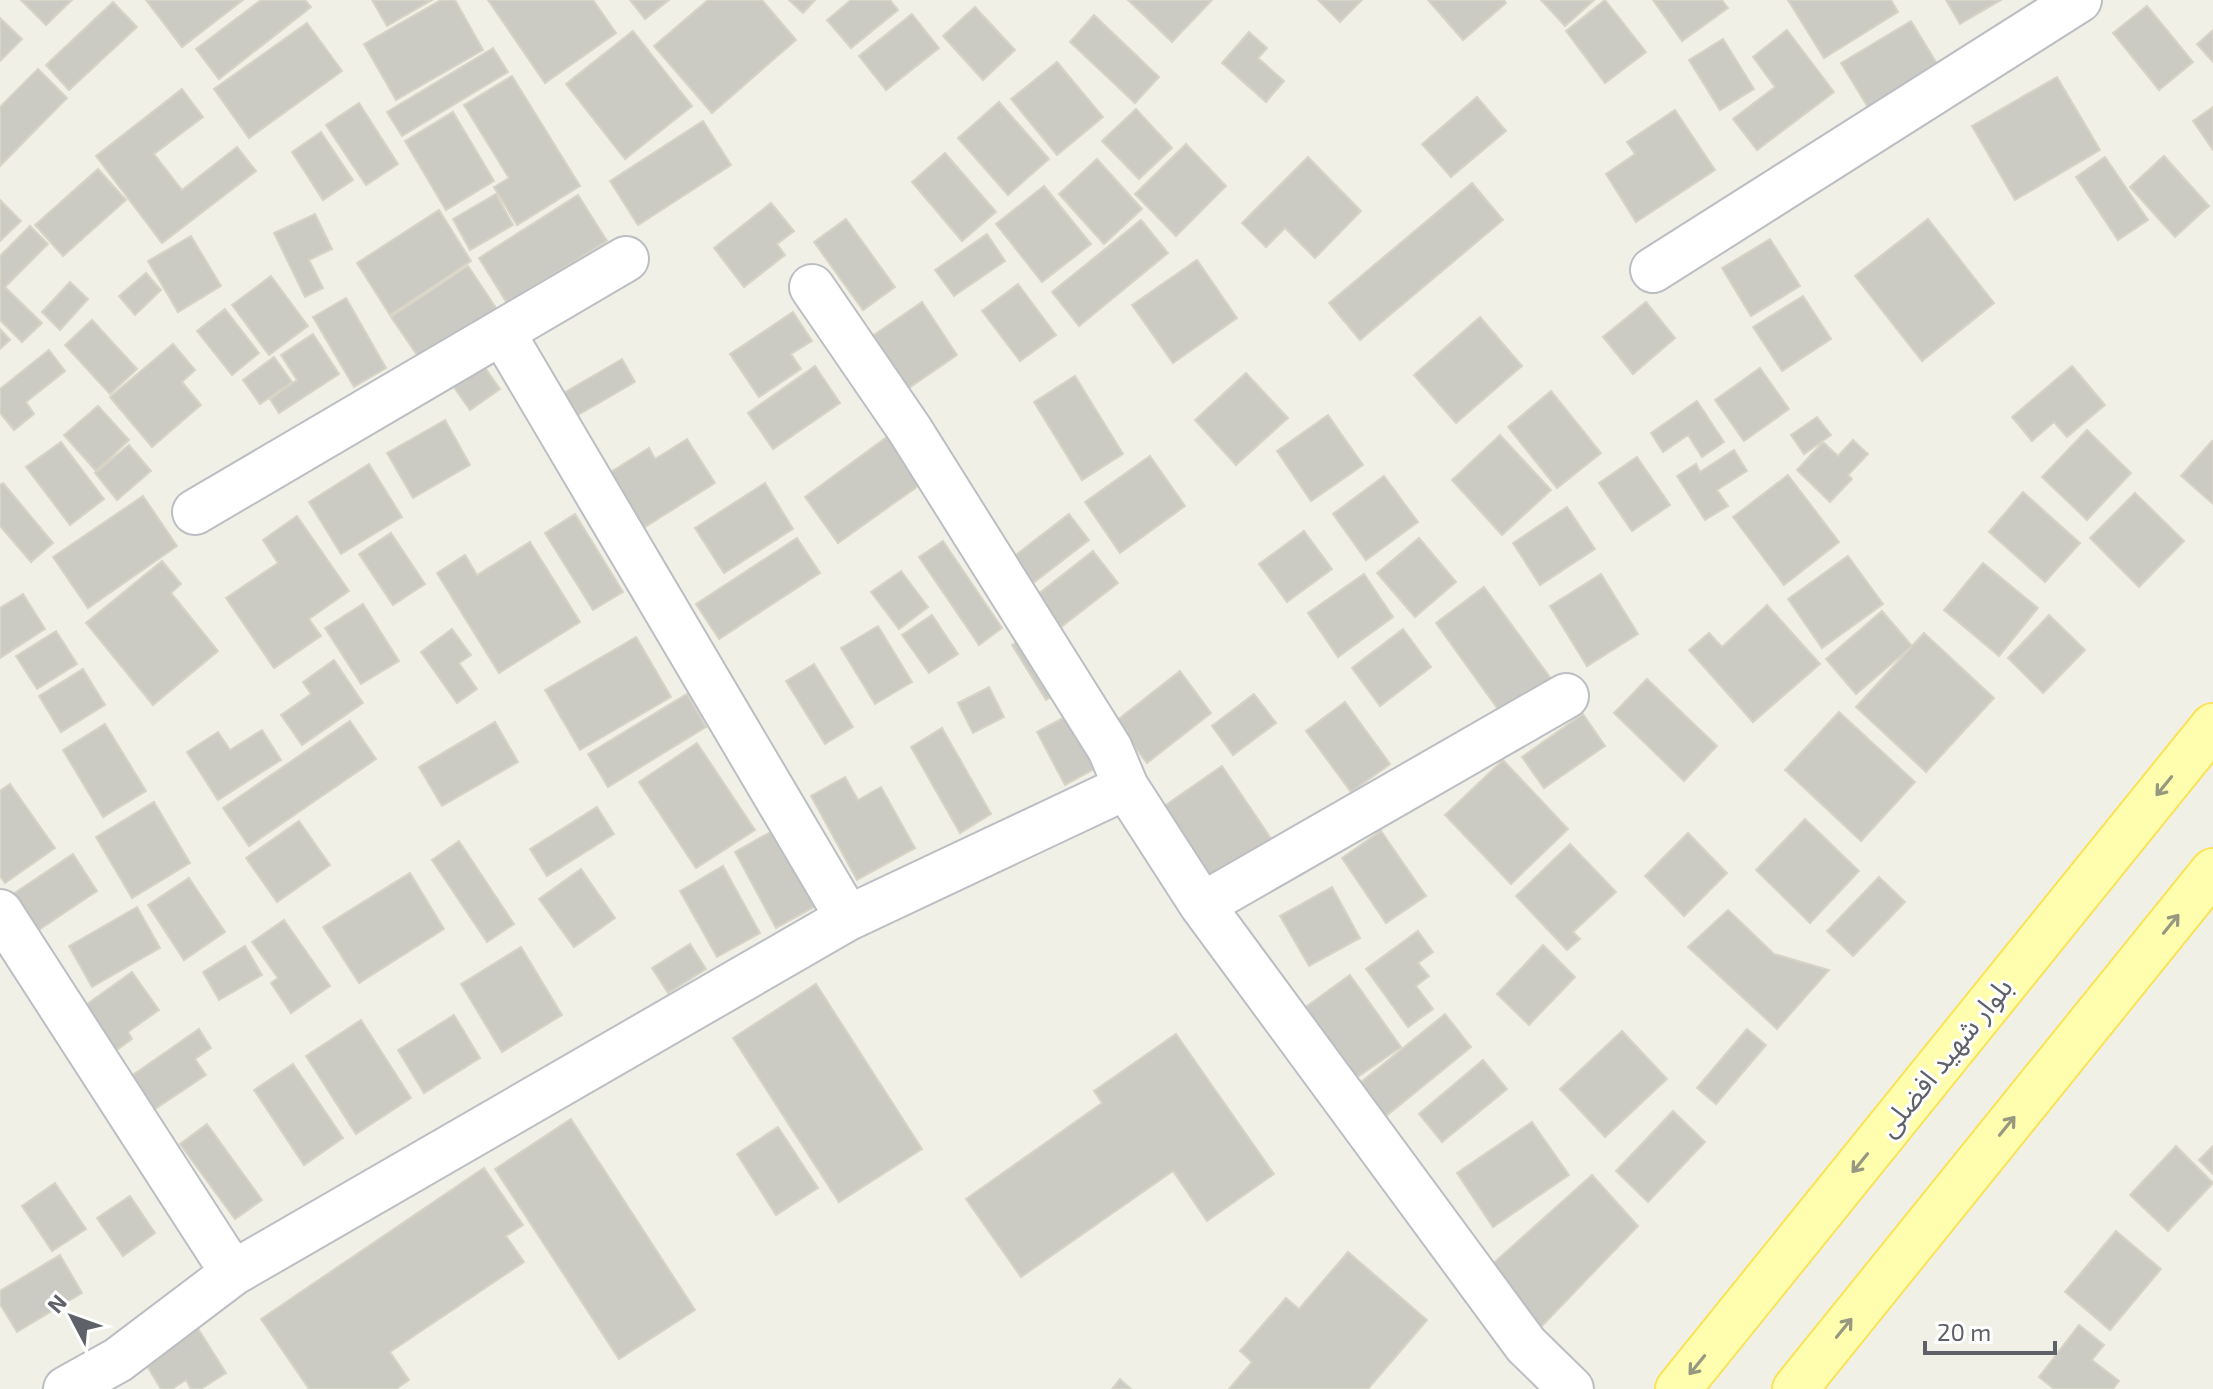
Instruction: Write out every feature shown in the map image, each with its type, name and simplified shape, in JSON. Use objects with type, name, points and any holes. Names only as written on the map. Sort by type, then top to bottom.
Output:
[{"type":"main road","name":"بلوار شهید افضلی","points":[[1678,1389],[2213,726]]},
{"type":"main road","points":[[1795,1389],[2213,871]]},
{"type":"street","points":[[1653,270],[2079,0]]},
{"type":"street","points":[[195,512],[626,259]]},
{"type":"street","points":[[812,287],[926,456],[1110,749],[1126,787],[1202,905],[1526,1345],[1571,1389]]},
{"type":"street","points":[[502,332],[848,918]]},
{"type":"street","points":[[1202,905],[1566,696]]},
{"type":"street","points":[[66,1389],[118,1360],[233,1273],[848,918],[1126,787]]},
{"type":"street","points":[[0,912],[233,1273]]},
{"type":"building","points":[[21,0],[72,0],[46,25]]},
{"type":"building","points":[[146,0],[243,0],[182,47]]},
{"type":"building","points":[[261,0],[305,0],[311,7],[219,79],[196,49]]},
{"type":"building","points":[[372,0],[432,0],[387,26]]},
{"type":"building","points":[[441,0],[455,0],[483,50],[396,100],[364,44]]},
{"type":"building","points":[[488,0],[593,0],[616,33],[545,83]]},
{"type":"building","points":[[630,0],[669,0],[645,19]]},
{"type":"building","points":[[708,0],[762,0],[796,40],[712,113],[654,46]]},
{"type":"building","points":[[789,0],[815,0],[803,13]]},
{"type":"building","points":[[851,0],[890,0],[898,10],[851,48],[827,20]]},
{"type":"building","points":[[1128,0],[1212,0],[1172,42]]},
{"type":"building","points":[[1318,0],[1362,0],[1340,22]]},
{"type":"building","points":[[1428,0],[1504,0],[1506,3],[1463,40]]},
{"type":"building","points":[[1541,0],[1594,0],[1565,26]]},
{"type":"building","points":[[1605,0],[1646,52],[1605,83],[1566,31]]},
{"type":"building","points":[[1653,0],[1722,0],[1728,8],[1682,41]]},
{"type":"building","points":[[1788,0],[1891,0],[1898,12],[1824,58]]},
{"type":"building","points":[[1946,0],[2001,0],[1960,24]]},
{"type":"building","points":[[113,2],[137,27],[69,90],[46,65]]},
{"type":"building","points":[[2147,6],[2193,62],[2159,90],[2113,33]]},
{"type":"building","points":[[975,7],[1015,50],[983,80],[943,36]]},
{"type":"building","points":[[912,14],[939,48],[886,90],[859,56]]},
{"type":"building","points":[[1094,15],[1159,77],[1135,103],[1070,42]]},
{"type":"building","points":[[0,18],[22,39],[0,61]]},
{"type":"building","points":[[1911,21],[1939,67],[1869,109],[1841,63]]},
{"type":"building","points":[[307,23],[342,71],[249,138],[214,89]]},
{"type":"building","points":[[1787,30],[1834,92],[1757,150],[1733,119],[1775,87],[1753,57]]},
{"type":"building","points":[[2213,30],[2213,62],[2197,44]]},
{"type":"building","points":[[633,31],[692,106],[625,159],[566,84]]},
{"type":"building","points":[[1249,32],[1267,48],[1258,58],[1284,81],[1266,102],[1222,63]]},
{"type":"building","points":[[1723,39],[1754,89],[1720,110],[1689,60]]},
{"type":"building","points":[[493,48],[508,72],[402,136],[387,112]]},
{"type":"building","points":[[1057,62],[1103,117],[1057,155],[1011,99]]},
{"type":"building","points":[[38,69],[67,98],[0,166],[0,107]]},
{"type":"building","points":[[512,76],[580,186],[517,225],[494,187],[509,178],[464,105]]},
{"type":"building","points":[[2057,77],[2100,150],[2015,200],[1972,126]]},
{"type":"building","points":[[182,89],[203,117],[154,154],[182,190],[237,147],[256,171],[162,243],[96,156]]},
{"type":"building","points":[[1477,97],[1506,131],[1451,177],[1422,144]]},
{"type":"building","points":[[999,102],[1049,159],[1008,195],[958,138]]},
{"type":"building","points":[[359,103],[398,164],[366,185],[326,125]]},
{"type":"building","points":[[2213,107],[2213,150],[2193,121]]},
{"type":"building","points":[[1136,109],[1172,148],[1139,179],[1102,141]]},
{"type":"building","points":[[1675,110],[1715,170],[1636,222],[1606,174],[1635,154],[1627,142]]},
{"type":"building","points":[[453,112],[494,181],[446,210],[405,141]]},
{"type":"building","points":[[703,121],[731,165],[638,225],[610,181]]},
{"type":"building","points":[[321,132],[353,180],[323,200],[292,152]]},
{"type":"building","points":[[1186,144],[1226,186],[1176,236],[1135,194]]},
{"type":"building","points":[[945,153],[996,212],[962,241],[912,182]]},
{"type":"building","points":[[2164,156],[2209,206],[2175,237],[2130,187]]},
{"type":"building","points":[[1308,157],[1361,211],[1315,258],[1285,228],[1266,247],[1242,223]]},
{"type":"building","points":[[2105,157],[2148,220],[2118,240],[2076,177]]},
{"type":"building","points":[[1097,159],[1142,209],[1104,244],[1059,194]]},
{"type":"building","points":[[98,169],[126,200],[63,256],[35,225]]},
{"type":"building","points":[[1472,183],[1503,220],[1360,340],[1329,303]]},
{"type":"building","points":[[1044,186],[1091,244],[1042,282],[996,224]]},
{"type":"building","points":[[496,194],[513,225],[470,250],[453,219]]},
{"type":"building","points":[[578,195],[607,241],[507,303],[479,258]]},
{"type":"building","points":[[0,200],[21,221],[0,241]]},
{"type":"building","points":[[771,203],[794,231],[777,244],[785,255],[744,287],[714,248]]},
{"type":"building","points":[[439,210],[471,261],[390,315],[357,263]]},
{"type":"building","points":[[315,214],[332,249],[309,260],[323,288],[305,297],[274,233]]},
{"type":"building","points":[[846,219],[895,287],[863,310],[814,242]]},
{"type":"building","points":[[1928,219],[1994,303],[1922,361],[1855,276]]},
{"type":"building","points":[[1141,220],[1168,253],[1079,326],[1052,292]]},
{"type":"building","points":[[30,226],[48,244],[5,287],[42,323],[22,342],[0,320],[0,256]]},
{"type":"building","points":[[987,234],[1005,261],[954,296],[935,270]]},
{"type":"building","points":[[191,236],[221,286],[178,312],[148,261]]},
{"type":"building","points":[[1770,239],[1800,286],[1751,316],[1722,268]]},
{"type":"building","points":[[1197,260],[1237,318],[1173,363],[1132,305]]},
{"type":"building","points":[[468,266],[502,317],[426,368],[391,317]]},
{"type":"building","points":[[146,273],[161,290],[135,315],[119,296]]},
{"type":"building","points":[[271,276],[308,326],[269,355],[232,305]]},
{"type":"building","points":[[70,282],[88,299],[60,330],[42,312]]},
{"type":"building","points":[[1018,284],[1056,335],[1020,361],[982,311]]},
{"type":"building","points":[[1803,296],[1831,339],[1782,371],[1753,327]]},
{"type":"building","points":[[346,298],[386,368],[354,387],[313,317]]},
{"type":"building","points":[[922,302],[957,355],[903,392],[868,339]]},
{"type":"building","points":[[1646,302],[1675,338],[1633,374],[1603,337]]},
{"type":"building","points":[[225,309],[259,353],[232,375],[197,331]]},
{"type":"building","points":[[793,312],[812,341],[791,354],[801,369],[759,397],[730,354]]},
{"type":"building","points":[[1480,317],[1522,366],[1456,423],[1414,375]]},
{"type":"building","points":[[92,320],[137,369],[110,394],[65,345]]},
{"type":"building","points":[[0,329],[10,340],[0,349]]},
{"type":"building","points":[[313,334],[339,374],[279,413],[270,399],[297,380],[281,355]]},
{"type":"building","points":[[173,344],[195,370],[182,382],[201,405],[152,447],[110,397]]},
{"type":"building","points":[[49,350],[65,371],[26,402],[34,414],[14,430],[0,413],[0,389]]},
{"type":"building","points":[[274,357],[292,382],[260,404],[243,380]]},
{"type":"building","points":[[622,359],[635,382],[573,418],[560,395]]},
{"type":"building","points":[[483,365],[500,389],[470,410],[453,386]]},
{"type":"building","points":[[815,366],[840,403],[773,449],[748,413]]},
{"type":"building","points":[[2072,366],[2105,405],[2067,437],[2054,422],[2032,441],[2012,417]]},
{"type":"building","points":[[1760,368],[1789,409],[1744,441],[1715,400]]},
{"type":"building","points":[[1246,373],[1288,418],[1236,465],[1195,420]]},
{"type":"building","points":[[1075,376],[1123,454],[1082,480],[1034,402]]},
{"type":"building","points":[[1551,391],[1601,453],[1557,488],[1508,427]]},
{"type":"building","points":[[1697,401],[1724,442],[1702,457],[1688,435],[1663,452],[1651,433]]},
{"type":"building","points":[[98,406],[129,440],[96,471],[64,435]]},
{"type":"building","points":[[1328,415],[1363,465],[1311,501],[1277,451]]},
{"type":"building","points":[[1817,417],[1831,435],[1804,454],[1791,435]]},
{"type":"building","points":[[445,420],[470,465],[413,498],[387,453]]},
{"type":"building","points":[[2087,430],[2131,473],[2087,520],[2042,477]]},
{"type":"building","points":[[1500,435],[1551,490],[1502,535],[1452,480]]},
{"type":"building","points":[[887,437],[921,484],[838,543],[805,497]]},
{"type":"building","points":[[687,439],[715,483],[640,530],[606,475],[649,448],[655,459]]},
{"type":"building","points":[[1853,440],[1868,454],[1848,475],[1852,479],[1830,502],[1797,470],[1823,442],[1838,456]]},
{"type":"building","points":[[61,442],[104,499],[70,525],[26,467]]},
{"type":"building","points":[[2213,442],[2213,504],[2181,476]]},
{"type":"building","points":[[129,445],[151,471],[117,500],[95,473]]},
{"type":"building","points":[[1734,450],[1747,471],[1717,490],[1728,506],[1705,520],[1677,476],[1696,464],[1700,472]]},
{"type":"building","points":[[1150,456],[1185,506],[1120,553],[1085,502]]},
{"type":"building","points":[[1637,457],[1670,505],[1632,531],[1599,483]]},
{"type":"building","points":[[369,464],[402,517],[341,554],[309,502]]},
{"type":"building","points":[[1788,475],[1839,542],[1784,585],[1733,517]]},
{"type":"building","points":[[1384,476],[1418,522],[1366,560],[1333,514]]},
{"type":"building","points":[[3,483],[53,543],[31,562],[0,526],[0,485]]},
{"type":"building","points":[[765,483],[793,529],[724,573],[695,528]]},
{"type":"building","points":[[2023,492],[2080,543],[2045,582],[1989,532]]},
{"type":"building","points":[[2135,493],[2184,541],[2139,587],[2090,538]]},
{"type":"building","points":[[143,496],[177,546],[88,608],[53,557]]},
{"type":"building","points":[[1567,507],[1595,549],[1540,585],[1513,543]]},
{"type":"building","points":[[575,514],[623,592],[593,610],[545,533]]},
{"type":"building","points":[[1069,514],[1089,540],[1028,587],[1008,561]]},
{"type":"building","points":[[297,516],[349,591],[309,619],[321,636],[274,668],[226,598],[278,563],[263,540]]},
{"type":"building","points":[[1304,531],[1332,569],[1287,602],[1259,564]]},
{"type":"building","points":[[391,533],[425,584],[393,605],[359,554]]},
{"type":"building","points":[[797,538],[820,573],[719,639],[696,604]]},
{"type":"building","points":[[1419,538],[1456,582],[1415,617],[1377,573]]},
{"type":"building","points":[[943,541],[1002,628],[979,645],[919,557]]},
{"type":"building","points":[[530,542],[580,622],[499,673],[437,573],[465,555],[477,575]]},
{"type":"building","points":[[1093,551],[1118,583],[1061,627],[1037,595]]},
{"type":"building","points":[[1848,556],[1883,604],[1822,648],[1788,599]]},
{"type":"building","points":[[162,561],[181,584],[171,593],[218,651],[153,705],[86,623]]},
{"type":"building","points":[[1983,563],[2038,608],[1999,656],[1944,610]]},
{"type":"building","points":[[901,571],[928,607],[899,629],[871,592]]},
{"type":"building","points":[[1364,574],[1393,617],[1338,657],[1308,613]]},
{"type":"building","points":[[1601,574],[1638,634],[1587,666],[1550,606]]},
{"type":"building","points":[[1484,587],[1557,687],[1508,723],[1436,623]]},
{"type":"building","points":[[23,594],[45,629],[0,658],[0,608]]},
{"type":"building","points":[[363,604],[399,661],[361,684],[325,628]]},
{"type":"building","points":[[1767,605],[1820,664],[1753,722],[1689,650],[1709,633],[1722,647]]},
{"type":"building","points":[[1882,611],[1912,646],[1856,694],[1826,659]]},
{"type":"building","points":[[932,615],[958,654],[929,673],[902,635]]},
{"type":"building","points":[[2049,615],[2085,650],[2043,693],[2008,658]]},
{"type":"building","points":[[878,626],[912,682],[875,704],[841,648]]},
{"type":"building","points":[[452,629],[471,655],[459,663],[477,689],[457,703],[421,652]]},
{"type":"building","points":[[1403,629],[1431,667],[1380,706],[1352,668]]},
{"type":"building","points":[[56,631],[77,664],[37,689],[16,656]]},
{"type":"building","points":[[1031,632],[1066,688],[1046,700],[1012,645]]},
{"type":"building","points":[[1924,633],[1994,698],[1926,772],[1856,707]]},
{"type":"building","points":[[636,637],[671,697],[580,750],[545,690]]},
{"type":"building","points":[[334,660],[363,703],[302,745],[281,715],[311,694],[303,682]]},
{"type":"building","points":[[814,664],[853,727],[825,744],[786,681]]},
{"type":"building","points":[[83,669],[105,705],[61,732],[39,696]]},
{"type":"building","points":[[1180,671],[1211,713],[1147,763],[1115,722]]},
{"type":"building","points":[[1647,679],[1717,746],[1684,781],[1614,713]]},
{"type":"building","points":[[989,687],[1004,717],[973,733],[958,703]]},
{"type":"building","points":[[687,694],[706,727],[608,787],[588,754]]},
{"type":"building","points":[[1254,694],[1276,723],[1233,755],[1212,726]]},
{"type":"building","points":[[1345,702],[1390,764],[1351,792],[1306,731]]},
{"type":"building","points":[[1074,712],[1103,764],[1065,785],[1037,732]]},
{"type":"building","points":[[1839,712],[1915,782],[1861,841],[1785,770]]},
{"type":"building","points":[[1583,714],[1605,746],[1544,788],[1522,757]]},
{"type":"building","points":[[350,721],[376,759],[249,846],[223,808]]},
{"type":"building","points":[[495,722],[518,762],[442,806],[419,767]]},
{"type":"building","points":[[105,724],[146,791],[103,817],[63,750]]},
{"type":"building","points":[[942,728],[991,814],[960,833],[911,747]]},
{"type":"building","points":[[262,730],[281,760],[218,800],[187,752],[218,732],[230,750]]},
{"type":"building","points":[[697,743],[755,830],[696,868],[639,782]]},
{"type":"building","points":[[1503,760],[1568,829],[1511,884],[1445,815]]},
{"type":"building","points":[[1222,766],[1274,843],[1215,883],[1163,807]]},
{"type":"building","points":[[845,777],[858,800],[881,787],[915,848],[857,880],[811,796]]},
{"type":"building","points":[[10,784],[55,848],[5,883],[0,876],[0,791]]},
{"type":"building","points":[[154,802],[190,863],[132,898],[96,837]]},
{"type":"building","points":[[597,807],[614,834],[547,876],[530,849]]},
{"type":"building","points":[[1805,819],[1859,871],[1810,923],[1756,870]]},
{"type":"building","points":[[299,821],[330,865],[277,902],[246,858]]},
{"type":"building","points":[[783,825],[825,901],[776,928],[735,852]]},
{"type":"building","points":[[1381,831],[1426,896],[1386,923],[1342,858]]},
{"type":"building","points":[[1688,833],[1727,873],[1684,916],[1645,876]]},
{"type":"building","points":[[459,841],[514,924],[487,942],[432,860]]},
{"type":"building","points":[[1570,844],[1616,892],[1573,932],[1580,939],[1567,950],[1516,896]]},
{"type":"building","points":[[73,854],[97,891],[37,931],[13,894]]},
{"type":"building","points":[[723,866],[760,933],[717,957],[680,891]]},
{"type":"building","points":[[581,869],[615,918],[574,947],[539,899]]},
{"type":"building","points":[[410,873],[444,929],[359,983],[323,927]]},
{"type":"building","points":[[1879,877],[1905,902],[1853,956],[1827,931]]},
{"type":"building","points":[[189,878],[225,932],[184,960],[148,905]]},
{"type":"building","points":[[1332,887],[1360,938],[1309,966],[1280,916]]},
{"type":"building","points":[[137,907],[160,948],[92,987],[69,946]]},
{"type":"building","points":[[1728,910],[1774,954],[1829,970],[1777,1029],[1688,947]]},
{"type":"building","points":[[284,920],[330,986],[291,1013],[271,983],[278,978],[252,942]]},
{"type":"building","points":[[1418,931],[1433,952],[1418,963],[1429,976],[1416,986],[1433,1009],[1408,1027],[1366,969]]},
{"type":"building","points":[[690,944],[706,969],[668,993],[652,968]]},
{"type":"building","points":[[1543,945],[1575,977],[1529,1025],[1497,994]]},
{"type":"building","points":[[245,946],[262,975],[219,1000],[203,972]]},
{"type":"building","points":[[521,947],[562,1015],[502,1052],[461,984]]},
{"type":"building","points":[[132,972],[159,1010],[128,1032],[132,1039],[114,1052],[83,1007]]},
{"type":"building","points":[[1350,975],[1401,1047],[1353,1080],[1303,1009]]},
{"type":"building","points":[[816,984],[922,1149],[839,1202],[733,1038]]},
{"type":"building","points":[[1445,1014],[1471,1047],[1380,1121],[1354,1088]]},
{"type":"building","points":[[454,1015],[480,1058],[424,1093],[398,1050]]},
{"type":"building","points":[[361,1020],[411,1098],[356,1134],[306,1056]]},
{"type":"building","points":[[199,1029],[211,1048],[195,1059],[206,1075],[149,1113],[127,1079]]},
{"type":"building","points":[[1747,1029],[1766,1045],[1716,1104],[1697,1088]]},
{"type":"building","points":[[1622,1031],[1667,1079],[1605,1137],[1560,1089]]},
{"type":"building","points":[[1176,1034],[1274,1174],[1207,1221],[1173,1171],[1021,1277],[966,1199],[1102,1103],[1094,1091]]},
{"type":"building","points":[[1483,1060],[1507,1089],[1442,1142],[1419,1114]]},
{"type":"building","points":[[293,1064],[343,1138],[304,1165],[254,1090]]},
{"type":"building","points":[[1673,1111],[1705,1142],[1648,1202],[1616,1171]]},
{"type":"building","points":[[571,1119],[695,1310],[619,1359],[495,1169]]},
{"type":"building","points":[[1532,1122],[1569,1175],[1493,1227],[1457,1173]]},
{"type":"building","points":[[207,1124],[262,1200],[235,1219],[180,1144]]},
{"type":"building","points":[[778,1127],[818,1188],[776,1215],[737,1154]]},
{"type":"building","points":[[2176,1146],[2213,1183],[2168,1231],[2130,1195]]},
{"type":"building","points":[[2213,1146],[2213,1174],[2199,1160]]},
{"type":"building","points":[[484,1168],[523,1225],[506,1236],[524,1262],[390,1352],[409,1380],[396,1389],[309,1389],[261,1319]]},
{"type":"building","points":[[1592,1175],[1638,1226],[1541,1327],[1488,1268]]},
{"type":"building","points":[[55,1183],[86,1229],[52,1251],[22,1206]]},
{"type":"building","points":[[130,1196],[155,1233],[123,1256],[97,1218]]},
{"type":"building","points":[[2116,1231],[2161,1269],[2110,1330],[2065,1292]]},
{"type":"building","points":[[1348,1252],[1427,1320],[1368,1389],[1229,1389],[1252,1362],[1240,1351],[1286,1298],[1299,1309]]},
{"type":"building","points":[[60,1255],[82,1293],[17,1332],[0,1304],[0,1291]]},
{"type":"building","points":[[2079,1325],[2104,1345],[2092,1360],[2119,1381],[2113,1389],[2054,1389],[2039,1377]]},
{"type":"building","points":[[197,1327],[226,1373],[201,1389],[191,1389],[186,1380],[172,1389],[161,1389],[144,1361]]},
{"type":"building","points":[[1120,1379],[1131,1389],[1112,1389]]}]
